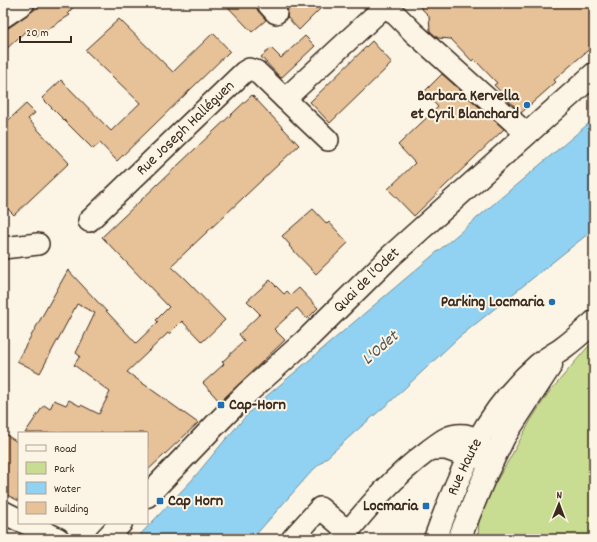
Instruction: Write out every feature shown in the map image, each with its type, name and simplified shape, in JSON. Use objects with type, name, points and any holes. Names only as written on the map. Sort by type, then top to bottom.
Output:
[{"type":"main road","name":"Quai de l'Odet","points":[[148,495],[246,394],[305,341],[391,256],[594,74]]},
{"type":"main road","points":[[513,405],[562,349],[594,322]]},
{"type":"main road","name":"Rue Haute","points":[[459,539],[484,478],[504,437],[513,405]]},
{"type":"main road","name":"Rue Haute","points":[[438,536],[474,450],[487,424],[513,405]]},
{"type":"main road","points":[[3,512],[18,520]]},
{"type":"main road","points":[[28,524],[58,539]]},
{"type":"main road","points":[[106,539],[120,524]]},
{"type":"street","points":[[3,17],[24,3]]},
{"type":"street","points":[[285,99],[385,4],[414,33],[527,134]]},
{"type":"street","name":"Rue Joseph Halléguen","points":[[89,221],[244,72],[249,69],[256,71],[328,140]]},
{"type":"street","points":[[3,248],[38,244]]},
{"type":"street","points":[[292,539],[320,508],[339,524],[346,535],[372,502],[396,477],[440,441],[450,436],[472,436],[474,450],[484,478]]},
{"type":"street","points":[[474,450],[487,449],[504,437]]},
{"type":"green space","points":[[594,342],[594,539],[478,539],[479,519],[486,499],[531,420],[547,395],[586,349]]},
{"type":"water","name":"L'Odet","points":[[594,119],[594,229],[458,338],[390,402],[312,471],[252,539],[136,539],[192,480],[255,406]]},
{"type":"building","points":[[44,3],[77,3],[68,13],[70,15],[37,36],[29,28],[3,52],[3,30],[10,27]]},
{"type":"building","points":[[224,3],[255,3],[258,11],[266,20],[252,32]]},
{"type":"building","points":[[283,3],[326,3],[299,30],[287,17],[288,10]]},
{"type":"building","points":[[416,3],[594,3],[594,45],[554,80],[556,82],[521,113],[494,85],[497,83],[474,59],[472,61],[451,39],[438,38],[430,31],[429,16]]},
{"type":"building","points":[[119,19],[173,72],[213,33],[230,51],[117,161],[100,143],[93,149],[42,98],[61,80],[111,131],[140,103],[85,50]]},
{"type":"building","points":[[305,36],[315,46],[281,78],[261,57],[271,48],[281,58]]},
{"type":"building","points":[[372,41],[392,63],[330,123],[310,102]]},
{"type":"building","points":[[442,74],[504,129],[414,216],[388,189],[415,163],[398,145],[438,107],[424,92]]},
{"type":"building","points":[[252,95],[299,145],[171,266],[225,320],[202,342],[182,321],[127,372],[198,423],[148,470],[148,432],[26,432],[44,405],[50,409],[54,400],[66,405],[69,400],[99,414],[110,392],[74,365],[80,356],[76,353],[95,313],[77,304],[40,373],[17,361],[68,270],[136,343],[158,322],[156,320],[169,307],[102,237]]},
{"type":"building","points":[[26,104],[35,113],[28,119],[69,163],[14,215],[3,204],[3,125]]},
{"type":"building","points":[[313,209],[327,224],[329,222],[348,243],[316,274],[289,246],[290,245],[282,236]]},
{"type":"building","points":[[270,280],[284,294],[287,291],[291,295],[299,288],[318,308],[307,319],[297,308],[274,329],[285,340],[220,402],[203,383],[224,364],[222,362],[244,341],[239,334],[260,314],[247,301]]},
{"type":"building","points":[[3,433],[18,442],[18,500],[3,493]]},
{"type":"place","name":"Barbara Kervella et Cyril Blanchard","points":[[527,105]]},
{"type":"place","name":"Parking Locmaria","points":[[552,302]]},
{"type":"place","name":"Cap-Horn","points":[[221,405]]},
{"type":"place","name":"Cap Horn","points":[[160,501]]},
{"type":"place","name":"Locmaria","points":[[426,506]]}]
